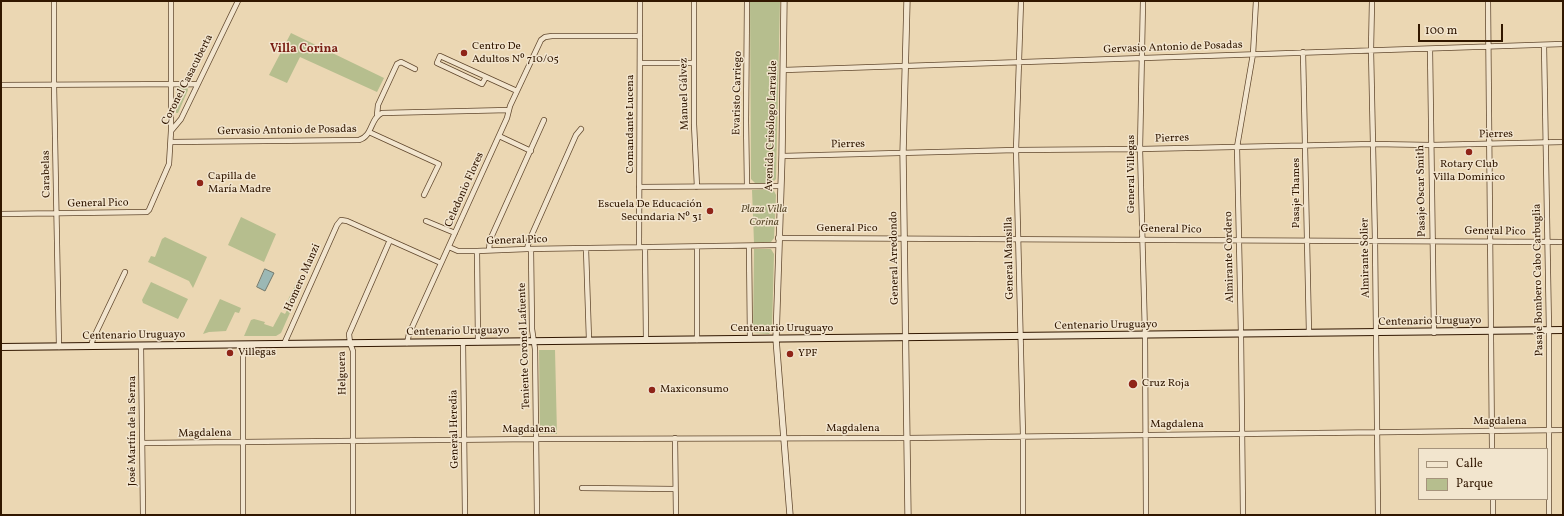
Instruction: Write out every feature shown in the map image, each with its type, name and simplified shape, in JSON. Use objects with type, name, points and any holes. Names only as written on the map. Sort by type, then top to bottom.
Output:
[{"type":"main road","name":"Centenario Uruguayo","points":[[1,348],[534,342],[589,340],[1021,337],[1563,330]]},
{"type":"street","name":"Carabelas","points":[[54,1],[54,85],[59,347]]},
{"type":"street","points":[[171,1],[172,131]]},
{"type":"street","name":"Coronel Casacuberta","points":[[147,212],[152,208],[167,173],[170,161],[172,131],[180,119],[238,1]]},
{"type":"street","name":"Comandante Lucena","points":[[639,247],[640,1]]},
{"type":"street","name":"Manuel Gálvez","points":[[694,1],[697,187]]},
{"type":"street","name":"Evaristo Carriego","points":[[747,1],[747,186]]},
{"type":"street","name":"Avenida Crisólogo Larralde","points":[[784,1],[782,156],[778,238],[776,339],[790,515]]},
{"type":"street","name":"General Arredondo","points":[[907,1],[903,153],[907,338],[908,515]]},
{"type":"street","name":"General Mansilla","points":[[1021,1],[1016,150],[1023,436],[1023,515]]},
{"type":"street","name":"General Villegas","points":[[1144,1],[1140,149],[1145,335],[1146,515]]},
{"type":"street","name":"Almirante Cordero","points":[[1244,515],[1237,146],[1253,54],[1256,1]]},
{"type":"street","name":"Almirante Solier","points":[[1372,1],[1371,50],[1378,515]]},
{"type":"street","points":[[1488,1],[1487,46],[1492,448]]},
{"type":"street","name":"Celedonio Flores","points":[[407,343],[409,334],[539,44],[545,37],[552,36],[640,36]]},
{"type":"street","name":"Gervasio Antonio de Posadas","points":[[784,70],[1563,44]]},
{"type":"street","name":"Pasaje Bombero Cabo Carbuglia","points":[[1544,45],[1549,330],[1549,515]]},
{"type":"street","name":"Pasaje Oscar Smith","points":[[1430,49],[1434,332]]},
{"type":"street","name":"Pasaje Thames","points":[[1304,52],[1309,333]]},
{"type":"street","points":[[486,77],[482,84],[437,63],[440,56],[517,91]]},
{"type":"street","name":"Gervasio Antonio de Posadas","points":[[172,142],[359,140],[367,137],[377,116],[378,105],[397,64],[401,62],[415,69]]},
{"type":"street","points":[[640,63],[694,64]]},
{"type":"street","points":[[1,85],[197,84]]},
{"type":"street","points":[[377,116],[386,112],[509,110]]},
{"type":"street","points":[[489,250],[490,240],[544,120]]},
{"type":"street","name":"Teniente Coronel Lafuente","points":[[537,515],[537,439],[529,241],[573,142],[581,129]]},
{"type":"street","points":[[369,132],[439,164],[424,195]]},
{"type":"street","points":[[499,136],[531,151]]},
{"type":"street","name":"Pierres","points":[[782,156],[1237,146],[1373,144],[1431,145],[1563,142]]},
{"type":"street","points":[[639,187],[780,186]]},
{"type":"street","name":"General Pico","points":[[1,214],[147,212]]},
{"type":"street","name":"Homero Manzi","points":[[284,344],[337,225],[341,220],[347,221],[390,240]]},
{"type":"street","points":[[426,221],[455,233]]},
{"type":"street","name":"General Pico","points":[[778,238],[1432,240],[1563,242]]},
{"type":"street","points":[[390,240],[441,263]]},
{"type":"street","name":"Helguera","points":[[353,515],[353,351],[349,334],[390,240]]},
{"type":"street","name":"General Pico","points":[[449,246],[458,250],[477,251],[778,245]]},
{"type":"street","points":[[750,246],[750,339]]},
{"type":"street","points":[[645,247],[646,340]]},
{"type":"street","points":[[697,247],[697,340]]},
{"type":"street","points":[[586,249],[589,340]]},
{"type":"street","points":[[477,251],[478,342]]},
{"type":"street","points":[[91,346],[125,272]]},
{"type":"street","name":"General Heredia","points":[[463,342],[465,515]]},
{"type":"street","points":[[243,345],[243,515]]},
{"type":"street","name":"José Martín de la Serna","points":[[142,346],[143,515]]},
{"type":"street","name":"Magdalena","points":[[142,443],[675,438],[907,438],[1563,430]]},
{"type":"street","points":[[675,438],[676,515]]},
{"type":"street","points":[[582,488],[675,488]]},
{"type":"street","points":[[1493,500],[1493,515]]},
{"type":"green space","points":[[750,1],[780,1],[776,179],[772,183],[755,183],[751,179]]},
{"type":"green space","points":[[291,33],[384,78],[377,92],[300,57],[287,83],[269,75]]},
{"type":"green space","points":[[176,87],[187,87],[188,90],[178,113],[176,113]]},
{"type":"green space","name":"Plaza Villa Corina","points":[[771,189],[776,195],[774,238],[771,242],[754,243],[752,190]]},
{"type":"green space","points":[[241,217],[276,234],[264,262],[228,245]]},
{"type":"green space","points":[[165,237],[207,257],[193,288],[189,281],[148,262],[151,256],[155,257],[162,239]]},
{"type":"green space","points":[[754,249],[771,249],[774,254],[772,330],[769,334],[755,333],[753,331]]},
{"type":"green space","points":[[299,277],[305,279],[281,333],[276,336],[244,336],[251,320],[254,319],[265,322],[264,324],[273,327],[281,312],[285,314],[288,308],[286,304]]},
{"type":"green space","points":[[151,282],[188,299],[178,319],[143,303],[142,300]]},
{"type":"green space","points":[[220,299],[241,308],[239,313],[235,312],[226,331],[209,332],[203,334]]},
{"type":"green space","points":[[539,350],[555,350],[557,434],[540,434]]},
{"type":"water","points":[[265,269],[274,273],[265,291],[257,287]]},
{"type":"place","name":"Centro De Adultos Nº 710/05","points":[[464,53]]},
{"type":"place","name":"Rotary Club Villa Dominico","points":[[1469,152]]},
{"type":"place","name":"Capilla de María Madre","points":[[200,183]]},
{"type":"place","name":"Escuela De Educación Secundaria Nº 31","points":[[710,211]]},
{"type":"place","name":"Villegas","points":[[230,353]]},
{"type":"place","name":"YPF","points":[[790,354]]},
{"type":"place","name":"Cruz Roja","points":[[1133,384]]},
{"type":"place","name":"Maxiconsumo","points":[[652,390]]},
{"type":"district","name":"Villa Corina","points":[[304,50]]}]
